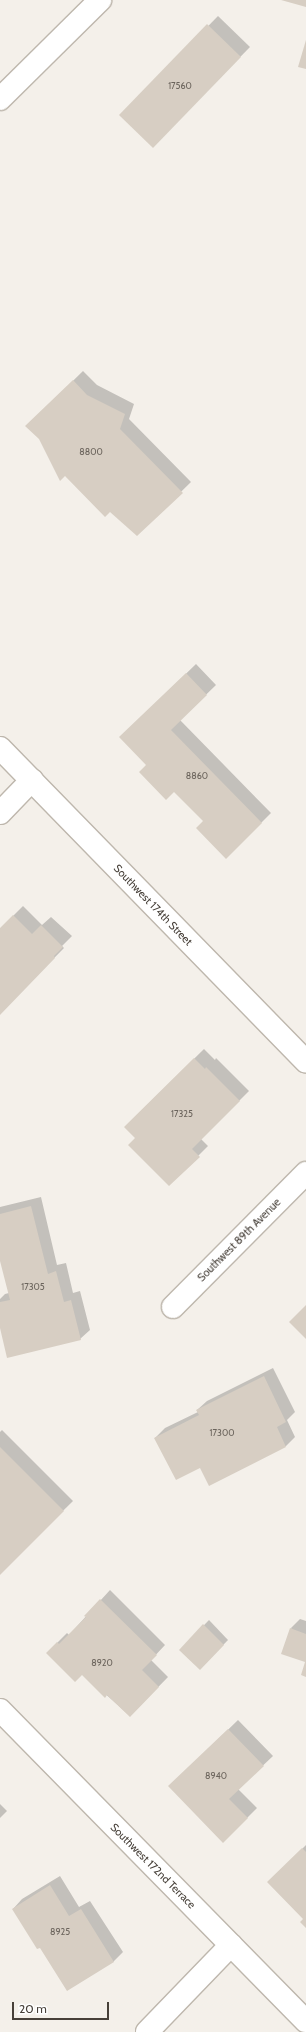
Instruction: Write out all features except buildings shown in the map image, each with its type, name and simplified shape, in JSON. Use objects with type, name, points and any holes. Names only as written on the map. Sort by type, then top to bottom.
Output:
[{"type":"street","points":[[0,99],[100,0]]},
{"type":"street","name":"Southwest 174th Street","points":[[0,748],[306,1062]]},
{"type":"street","points":[[0,813],[32,780]]},
{"type":"street","name":"Southwest 89th Avenue","points":[[173,1307],[306,1173]]},
{"type":"street","name":"Southwest 172nd Terrace","points":[[0,1710],[306,2021]]},
{"type":"street","points":[[147,2032],[231,1945]]}]
